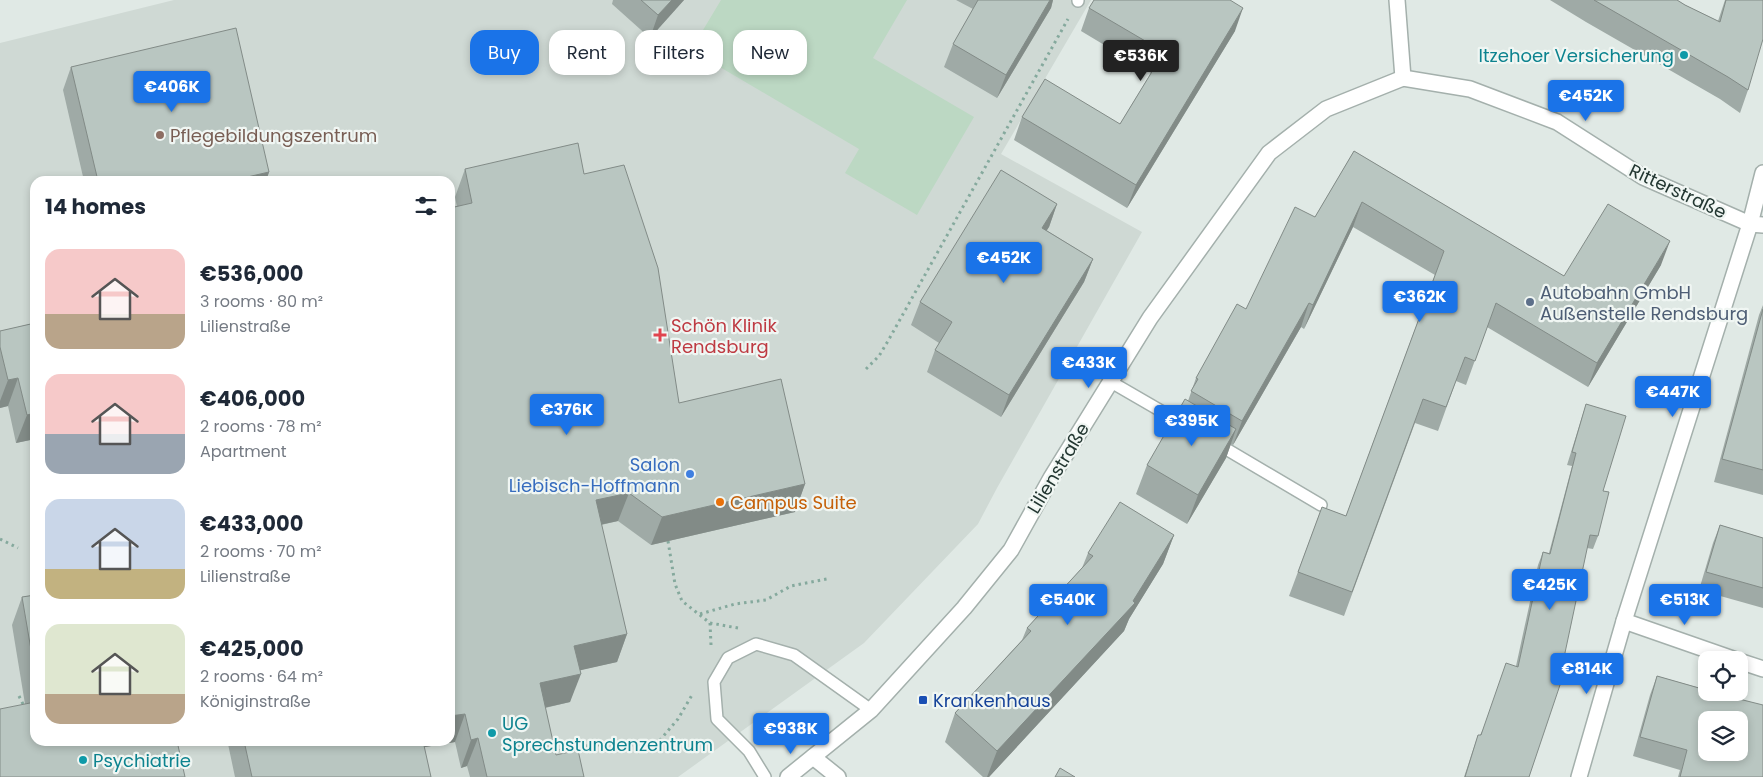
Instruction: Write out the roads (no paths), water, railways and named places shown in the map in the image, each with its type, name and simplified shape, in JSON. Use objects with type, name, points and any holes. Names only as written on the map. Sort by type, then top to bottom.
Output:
[{"type":"street","points":[[1397,0],[1403,78]]},
{"type":"street","name":"Ritterstraße","points":[[1403,78],[1470,89],[1558,122],[1643,177],[1756,224]]},
{"type":"street","name":"Lilienstraße","points":[[788,777],[871,710],[964,608],[1011,550],[1051,478],[1150,318],[1269,153],[1326,109],[1403,78]]},
{"type":"street","points":[[1579,777],[1624,621],[1756,224],[1763,173]]},
{"type":"street","points":[[1624,621],[1711,651]]},
{"type":"street","points":[[1748,664],[1763,670]]},
{"type":"street","points":[[813,757],[838,777]]},
{"type":"lane","points":[[1111,382],[1321,505]]},
{"type":"lane","points":[[766,777],[749,751],[718,719],[714,682],[728,658],[756,644],[794,655],[871,710]]},
{"type":"place","name":"Itzehoer Versicherung","points":[[1684,55]]},
{"type":"place","name":"Pflegebildungszentrum","points":[[160,135]]},
{"type":"place","name":"Autobahn GmbH Außenstelle Rendsburg","points":[[1530,302]]},
{"type":"place","name":"Schön Klinik Rendsburg","points":[[660,335]]},
{"type":"place","name":"Salon Liebisch-Hoffmann","points":[[690,474]]},
{"type":"place","name":"Campus Suite","points":[[720,502]]},
{"type":"place","name":"Krankenhaus","points":[[923,700]]},
{"type":"place","name":"UG Sprechstundenzentrum","points":[[492,733]]},
{"type":"place","name":"Psychiatrie","points":[[83,760]]}]
